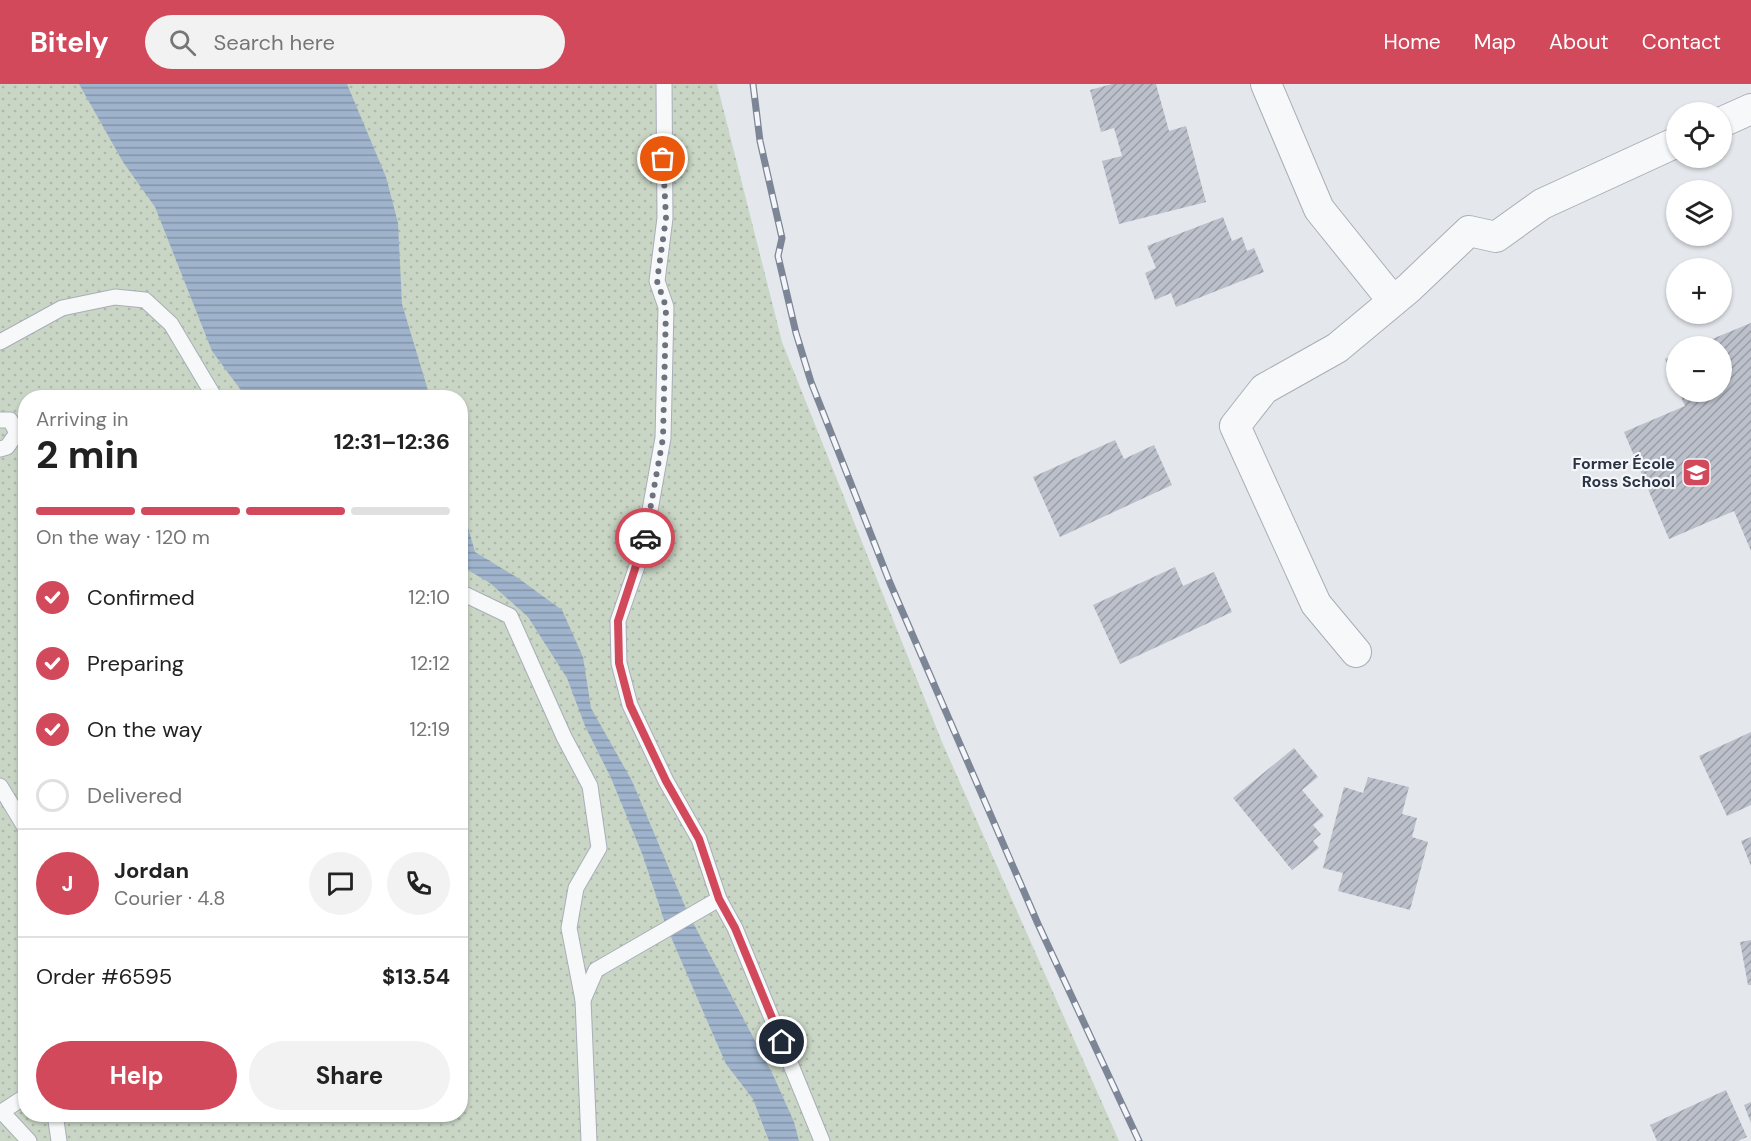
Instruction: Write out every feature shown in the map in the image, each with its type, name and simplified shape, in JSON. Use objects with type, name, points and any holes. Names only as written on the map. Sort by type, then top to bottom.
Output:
[{"type":"street","points":[[1266,84],[1319,209],[1393,301]]},
{"type":"street","points":[[1732,118],[1751,109]]},
{"type":"street","points":[[1356,652],[1316,604],[1235,426],[1264,389],[1337,348],[1393,301],[1469,231],[1496,237],[1542,204],[1666,147]]},
{"type":"lane","points":[[663,84],[666,218],[657,281],[666,307],[663,438],[643,549],[618,621],[619,663],[630,705],[666,781],[699,839],[719,899],[735,928],[822,1141]]},
{"type":"lane","points":[[0,342],[62,308],[115,297],[145,300],[171,324],[210,390]]},
{"type":"lane","points":[[0,420],[10,420],[17,433],[7,447],[0,449]]},
{"type":"lane","points":[[468,596],[510,616],[564,737],[590,786],[599,848],[576,888],[569,928],[583,1000],[589,1141]]},
{"type":"lane","points":[[0,786],[18,816]]},
{"type":"lane","points":[[583,1000],[596,970],[639,943],[719,899]]},
{"type":"lane","points":[[18,1102],[2,1113],[28,1141]]},
{"type":"lane","points":[[56,1122],[59,1141]]},
{"type":"green space","points":[[0,84],[717,84],[782,342],[942,742],[1119,1141],[0,1141]]},
{"type":"water","points":[[79,84],[347,84],[386,177],[398,223],[402,304],[428,390],[241,390],[212,351],[155,207],[123,162]]},
{"type":"water","points":[[468,528],[475,552],[518,578],[562,610],[583,657],[591,708],[632,781],[687,911],[774,1077],[794,1122],[799,1141],[769,1141],[753,1099],[726,1064],[665,923],[643,856],[611,778],[585,726],[567,678],[528,617],[490,583],[468,570]]},
{"type":"building","points":[[1112,84],[1156,84],[1169,131],[1186,126],[1206,202],[1119,224],[1102,161],[1122,156],[1114,128],[1101,132],[1090,90]]},
{"type":"building","points":[[1223,217],[1232,241],[1242,237],[1247,251],[1254,248],[1264,272],[1176,307],[1171,293],[1155,300],[1145,273],[1156,268],[1147,246]]},
{"type":"building","name":"Former École Ross School","points":[[1751,323],[1751,551],[1734,511],[1669,539],[1624,432],[1685,406],[1683,402],[1732,402],[1732,336],[1719,336]]},
{"type":"building","points":[[1115,440],[1124,459],[1154,445],[1172,485],[1060,537],[1033,477]]},
{"type":"building","points":[[1175,567],[1183,586],[1214,572],[1232,612],[1120,664],[1093,605]]},
{"type":"building","points":[[1751,732],[1751,805],[1727,816],[1699,756]]},
{"type":"building","points":[[1294,748],[1318,777],[1302,790],[1324,816],[1313,825],[1321,834],[1313,841],[1319,848],[1292,870],[1233,798]]},
{"type":"building","points":[[1368,777],[1409,787],[1402,814],[1417,818],[1412,837],[1428,842],[1410,910],[1338,891],[1343,873],[1323,868],[1344,787],[1363,793]]},
{"type":"building","points":[[1751,837],[1751,866],[1741,841]]},
{"type":"building","points":[[1751,940],[1751,985],[1748,985],[1740,942]]},
{"type":"building","points":[[1726,1090],[1747,1137],[1738,1141],[1657,1141],[1650,1125]]},
{"type":"building","points":[[1751,1102],[1751,1123],[1744,1105]]},
{"type":"railway","points":[[753,84],[760,141],[782,238],[778,256],[796,333],[811,382],[890,583],[1038,924],[1139,1141]]},
{"type":"way so far","points":[[645,538],[663,438],[666,307],[657,281],[666,218],[663,159]]},
{"type":"place","name":"Former École Ross School","points":[[1696,472]]},
{"type":"route","points":[[645,538],[618,621],[619,663],[630,705],[666,781],[699,839],[719,899],[735,928],[782,1042]]}]
